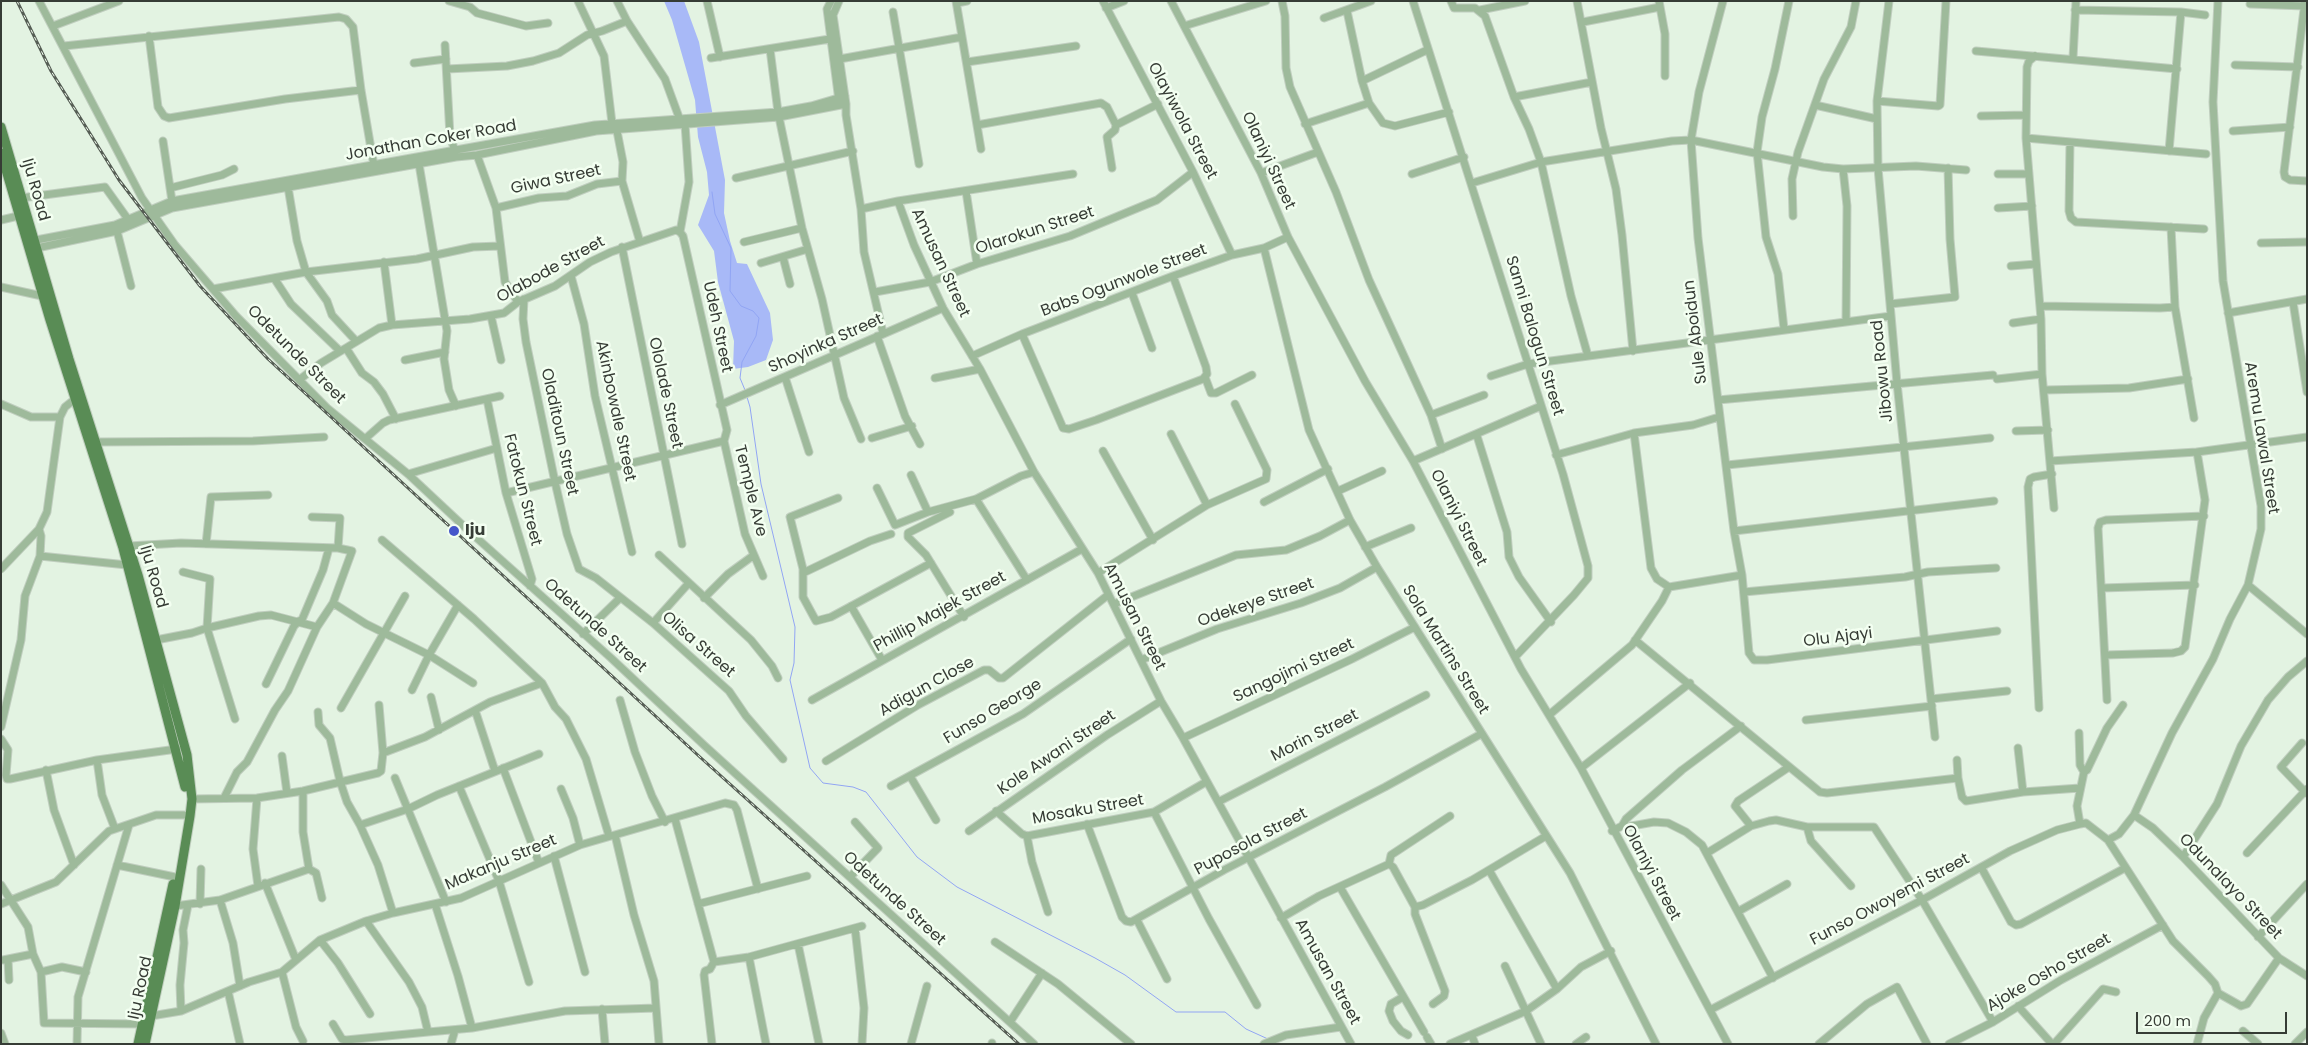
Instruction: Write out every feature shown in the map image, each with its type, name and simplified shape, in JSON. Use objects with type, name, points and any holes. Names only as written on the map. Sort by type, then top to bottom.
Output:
[{"type":"main road","name":"Iju Road","points":[[1,127],[21,198],[42,296],[127,565],[185,783],[184,815],[175,877],[138,1044]]},
{"type":"main road","name":"Iju Road","points":[[1,153],[18,216],[31,245],[129,546],[187,756],[192,799],[175,906],[145,1044]]},
{"type":"street","name":"Odetunde Street","points":[[39,1],[64,46],[83,88],[151,212],[213,289],[299,380],[327,408],[408,474],[1034,1044]]},
{"type":"street","points":[[53,26],[119,1]]},
{"type":"street","points":[[449,1],[471,4],[477,13],[526,26],[548,23]]},
{"type":"street","points":[[578,1],[604,56],[612,123]]},
{"type":"street","points":[[618,1],[627,21],[665,79],[682,122],[689,182],[680,232]]},
{"type":"street","points":[[707,1],[720,57]]},
{"type":"street","points":[[824,1],[830,10]]},
{"type":"street","points":[[831,1],[833,38],[853,151],[861,209],[864,252],[875,292],[880,334],[906,416],[920,444]]},
{"type":"street","points":[[830,10],[838,1]]},
{"type":"street","points":[[967,1],[956,2],[981,149]]},
{"type":"street","points":[[1104,5],[1124,1]]},
{"type":"street","name":"Olaniyi Street","points":[[1171,1],[1260,173],[1288,237],[1365,381],[1413,462],[1515,657],[1580,768],[1612,831],[1728,1044]]},
{"type":"street","points":[[1184,26],[1266,1]]},
{"type":"street","points":[[1282,1],[1285,16],[1286,68],[1290,87],[1349,225],[1369,280],[1431,415],[1442,449]]},
{"type":"street","points":[[1324,18],[1371,1]]},
{"type":"street","name":"Sanni Balogun Street","points":[[1413,1],[1427,50],[1464,157],[1556,454],[1589,572],[1588,578],[1551,622],[1515,657]]},
{"type":"street","points":[[1451,1],[1454,8],[1475,8],[1480,10],[1525,1]]},
{"type":"street","points":[[1578,1],[1621,227],[1633,351]]},
{"type":"street","name":"Sule Aboidun","points":[[1723,1],[1699,92],[1691,140],[1698,238],[1719,418],[1734,531],[1742,575],[1749,654],[1754,660]]},
{"type":"street","points":[[1784,329],[1778,274],[1766,237],[1757,152],[1762,117],[1775,69],[1789,1]]},
{"type":"street","points":[[1793,216],[1792,179],[1796,162],[1824,79],[1851,27],[1856,1]]},
{"type":"street","name":"Jibowu Road","points":[[1888,1],[1878,100],[1878,168],[1897,383],[1935,737]]},
{"type":"street","points":[[1878,100],[1940,105],[1946,1]]},
{"type":"street","points":[[2073,58],[2076,1]]},
{"type":"street","name":"Aremu Lawal Street","points":[[2108,840],[2118,834],[2134,815],[2172,733],[2213,659],[2230,619],[2248,585],[2261,522],[2261,506],[2249,445],[2223,281],[2212,102],[2218,1]]},
{"type":"street","points":[[1582,22],[1660,4],[1665,34],[1665,76]]},
{"type":"street","points":[[2250,4],[2305,4],[2304,32],[2290,127],[2285,177],[2290,180],[2307,181]]},
{"type":"street","name":"Olayiwola Street","points":[[1104,5],[1193,172],[1232,255]]},
{"type":"street","points":[[1480,10],[1488,24],[1514,97],[1541,162],[1571,296],[1588,356]]},
{"type":"street","points":[[2075,10],[2181,12],[2205,15]]},
{"type":"street","points":[[1347,11],[1362,81],[1369,103],[1383,123],[1395,126],[1449,112]]},
{"type":"street","points":[[894,12],[919,164]]},
{"type":"street","points":[[2169,151],[2181,12]]},
{"type":"street","points":[[64,46],[339,17],[350,22],[353,27],[361,90],[374,166]]},
{"type":"street","points":[[447,69],[507,66],[533,61],[560,53],[587,35],[627,21]]},
{"type":"street","points":[[149,36],[158,108],[164,116],[169,118],[285,99],[361,90]]},
{"type":"street","points":[[837,60],[962,37]]},
{"type":"street","points":[[710,58],[833,38]]},
{"type":"street","points":[[445,45],[450,136],[455,151]]},
{"type":"street","points":[[967,62],[1076,46]]},
{"type":"street","points":[[770,49],[778,114],[802,228],[822,299],[846,407],[861,439]]},
{"type":"street","points":[[1362,81],[1427,50]]},
{"type":"street","points":[[1976,50],[2177,69]]},
{"type":"street","points":[[2034,56],[2028,61],[2027,68],[2026,138],[2041,320],[2042,374],[2054,508]]},
{"type":"street","points":[[414,63],[446,59]]},
{"type":"street","points":[[2235,65],[2298,67]]},
{"type":"street","points":[[1514,97],[1592,82]]},
{"type":"street","name":"Jonathan Coker Road","points":[[151,212],[476,155],[612,128],[618,131],[682,122],[778,114],[843,101]]},
{"type":"street","points":[[977,125],[1101,103],[1107,107],[1116,125]]},
{"type":"street","points":[[1305,124],[1369,103]]},
{"type":"street","points":[[1112,168],[1107,137],[1116,125],[1158,104]]},
{"type":"street","points":[[1816,106],[1854,116],[1877,119]]},
{"type":"street","points":[[1981,116],[2026,116]]},
{"type":"street","name":"Jonathan Coker Road","points":[[31,245],[117,231],[130,222],[172,201],[612,123],[682,122]]},
{"type":"street","points":[[2233,131],[2290,127]]},
{"type":"street","points":[[618,131],[623,162],[622,181],[640,242]]},
{"type":"street","points":[[2026,138],[2206,154]]},
{"type":"street","points":[[1472,183],[1541,162],[1691,140],[1757,152],[1796,162],[1843,169],[1948,168],[1966,170]]},
{"type":"street","points":[[163,141],[172,201]]},
{"type":"street","points":[[2070,142],[2069,211],[2076,222],[2204,229]]},
{"type":"street","points":[[736,178],[853,151]]},
{"type":"street","points":[[1260,173],[1318,152]]},
{"type":"street","points":[[476,155],[496,208],[505,282],[510,293],[521,300]]},
{"type":"street","points":[[1412,174],[1464,157]]},
{"type":"street","points":[[419,164],[445,321],[447,338],[444,359],[449,390],[456,406]]},
{"type":"street","points":[[1890,304],[1955,297],[1950,239],[1948,168]]},
{"type":"street","points":[[1843,169],[1847,206],[1846,322]]},
{"type":"street","points":[[170,188],[222,175],[234,170]]},
{"type":"street","name":"Olarokun Street","points":[[875,292],[930,282],[977,264],[1070,236],[1125,215],[1157,200],[1193,172]]},
{"type":"street","points":[[861,209],[898,201],[1073,174]]},
{"type":"street","points":[[1998,174],[2029,174]]},
{"type":"street","name":"Giwa Street","points":[[496,208],[539,198],[567,196],[596,184],[622,181]]},
{"type":"street","points":[[21,198],[105,187],[130,222]]},
{"type":"street","points":[[288,187],[297,241],[306,272],[327,301],[332,315],[356,341]]},
{"type":"street","points":[[966,192],[977,264]]},
{"type":"street","name":"Amusan Street","points":[[898,201],[907,228],[943,308],[980,369],[1034,472],[1098,573],[1161,701],[1351,1044]]},
{"type":"street","points":[[1998,208],[2032,206]]},
{"type":"street","points":[[1,220],[18,216]]},
{"type":"street","name":"Jonathan Coker Road","points":[[31,245],[130,222]]},
{"type":"street","points":[[2171,227],[2175,307],[2194,418]]},
{"type":"street","points":[[744,242],[802,228]]},
{"type":"street","name":"Olabode Street","points":[[299,380],[369,332],[392,325],[491,316],[510,310],[521,300],[555,286],[590,262],[622,247],[676,230],[680,232]]},
{"type":"street","points":[[117,231],[131,286]]},
{"type":"street","name":"Udeh Street","points":[[680,232],[683,236],[727,430],[724,441]]},
{"type":"street","name":"Babs Ogunwole Street","points":[[972,356],[1022,334],[1173,276],[1232,255],[1264,248],[1288,237]]},
{"type":"street","points":[[2261,243],[2307,242]]},
{"type":"street","points":[[213,289],[306,272],[435,255],[473,247],[500,246]]},
{"type":"street","name":"Ololade Street","points":[[622,247],[682,544]]},
{"type":"street","name":"Sola Martins Street","points":[[1264,248],[1309,430],[1350,520],[1377,567],[1481,734],[1570,873],[1611,951],[1632,999],[1656,1044]]},
{"type":"street","points":[[761,263],[808,250]]},
{"type":"street","points":[[783,257],[790,284]]},
{"type":"street","points":[[384,262],[392,325]]},
{"type":"street","points":[[2011,266],[2036,264]]},
{"type":"street","name":"Akinbowale Street","points":[[571,276],[584,324],[595,396],[632,552]]},
{"type":"street","points":[[1173,276],[1206,367],[1205,376],[1211,392],[1216,393],[1252,375]]},
{"type":"street","points":[[274,278],[291,304],[343,349],[362,373],[374,382],[383,394],[396,419]]},
{"type":"street","points":[[1,287],[42,296]]},
{"type":"street","points":[[1132,293],[1152,348]]},
{"type":"street","points":[[2228,313],[2307,299]]},
{"type":"street","name":"Oladitoun Street","points":[[521,300],[526,342],[554,482],[566,534],[579,569]]},
{"type":"street","points":[[2293,302],[2307,392]]},
{"type":"street","points":[[2040,306],[2175,307]]},
{"type":"street","name":"Shoyinka Street","points":[[720,404],[943,308]]},
{"type":"street","points":[[491,316],[501,360]]},
{"type":"street","points":[[1491,376],[1528,364],[1891,316]]},
{"type":"street","points":[[2013,323],[2041,320]]},
{"type":"street","points":[[1022,334],[1063,428],[1069,429],[1096,420],[1205,376]]},
{"type":"street","points":[[405,360],[445,352]]},
{"type":"street","points":[[935,378],[980,369]]},
{"type":"street","points":[[1718,400],[1897,383],[2042,374]]},
{"type":"street","points":[[785,377],[809,452]]},
{"type":"street","points":[[2044,390],[2130,388],[2188,379]]},
{"type":"street","points":[[1431,415],[1484,394]]},
{"type":"street","points":[[366,438],[383,423],[500,396]]},
{"type":"street","points":[[1,569],[39,529],[47,512],[60,417],[65,407],[75,399]]},
{"type":"street","name":"Fatokun Street","points":[[487,399],[506,493],[532,579],[530,586]]},
{"type":"street","points":[[1,404],[31,417],[60,417]]},
{"type":"street","points":[[1098,573],[1207,505],[1266,479],[1267,470],[1235,404]]},
{"type":"street","points":[[1413,462],[1477,436],[1541,406]]},
{"type":"street","points":[[1556,454],[1634,433],[1693,425],[1719,418]]},
{"type":"street","points":[[872,438],[912,426]]},
{"type":"street","points":[[2016,431],[2048,430]]},
{"type":"street","points":[[1634,433],[1651,568],[1657,579],[1669,587],[1742,575]]},
{"type":"street","points":[[1171,434],[1207,505]]},
{"type":"street","points":[[1477,436],[1507,532],[1509,557],[1519,576],[1551,622]]},
{"type":"street","points":[[96,442],[253,442],[324,437]]},
{"type":"street","points":[[2050,461],[2196,452],[2307,437]]},
{"type":"street","points":[[1726,465],[1990,438]]},
{"type":"street","points":[[506,493],[663,454],[724,441]]},
{"type":"street","name":"Temple Ave","points":[[724,441],[745,534],[763,576]]},
{"type":"street","points":[[408,474],[497,448]]},
{"type":"street","points":[[1103,451],[1153,540]]},
{"type":"street","points":[[2105,655],[2173,653],[2181,651],[2186,647],[2205,500],[2196,452]]},
{"type":"street","points":[[1264,502],[1328,469]]},
{"type":"street","points":[[1338,491],[1382,471]]},
{"type":"street","points":[[876,488],[894,525],[928,512],[976,499],[1021,476],[1034,472]]},
{"type":"street","points":[[2040,708],[2028,487],[2030,479],[2052,474]]},
{"type":"street","points":[[911,475],[928,512]]},
{"type":"street","points":[[206,544],[211,497],[268,495]]},
{"type":"street","points":[[838,498],[790,517],[803,574],[803,597],[814,619],[820,621],[931,563]]},
{"type":"street","points":[[976,499],[1027,580]]},
{"type":"street","points":[[1734,531],[1994,501]]},
{"type":"street","points":[[950,512],[908,533],[908,537],[931,563],[964,616]]},
{"type":"street","points":[[2107,700],[2098,528],[2100,522],[2106,520],[2204,516]]},
{"type":"street","points":[[312,517],[340,518],[338,548]]},
{"type":"street","points":[[1114,604],[1236,556],[1286,550],[1350,520]]},
{"type":"street","points":[[1365,547],[1411,528]]},
{"type":"street","points":[[1,727],[21,640],[25,596],[40,556],[41,536],[39,529]]},
{"type":"street","points":[[803,574],[870,541],[891,534]]},
{"type":"street","points":[[382,540],[458,605],[542,683],[555,707],[566,719],[586,759],[612,835],[654,981],[659,1044]]},
{"type":"street","points":[[129,546],[206,544],[338,548],[350,549],[352,554],[333,603],[317,626],[288,691],[247,762],[237,772],[224,798]]},
{"type":"street","points":[[266,684],[294,626],[300,621],[323,570],[329,548]]},
{"type":"street","name":"Phillip Majek Street","points":[[812,700],[1082,549]]},
{"type":"street","points":[[659,555],[688,584],[751,640],[772,666],[778,678]]},
{"type":"street","points":[[704,598],[728,574],[754,555]]},
{"type":"street","points":[[40,556],[127,565]]},
{"type":"street","name":"Odekeye Street","points":[[1141,660],[1217,629],[1301,603],[1340,588],[1377,567]]},
{"type":"street","points":[[1744,592],[1917,574],[1996,568]]},
{"type":"street","name":"Olisa Street","points":[[579,569],[596,578],[653,623],[729,691],[783,759]]},
{"type":"street","points":[[184,572],[210,578],[207,628],[224,676],[236,719]]},
{"type":"street","points":[[653,623],[688,584]]},
{"type":"street","points":[[2102,588],[2195,585]]},
{"type":"street","points":[[2248,585],[2307,634]]},
{"type":"street","points":[[1549,715],[1611,664],[1635,640],[1662,601],[1669,587]]},
{"type":"street","name":"Adigun Close","points":[[826,761],[918,705],[984,670],[999,678],[1003,678],[1108,594]]},
{"type":"street","points":[[341,708],[405,596]]},
{"type":"street","points":[[583,634],[620,598]]},
{"type":"street","points":[[333,603],[383,633],[429,655],[473,683]]},
{"type":"street","points":[[412,690],[429,655],[458,605]]},
{"type":"street","points":[[851,606],[882,660]]},
{"type":"street","points":[[156,640],[192,634],[207,628],[259,616],[271,616],[317,626]]},
{"type":"street","name":"Sangojimi Street","points":[[1183,738],[1352,659],[1415,627]]},
{"type":"street","name":"Olu Ajayi","points":[[1754,660],[1767,660],[1997,631]]},
{"type":"street","name":"Funso George","points":[[891,786],[1024,714],[1131,639]]},
{"type":"street","points":[[1635,640],[1690,683],[1815,788],[1827,793],[1958,778]]},
{"type":"street","points":[[2183,857],[2217,804],[2241,746],[2263,707],[2288,677],[2307,661]]},
{"type":"street","points":[[384,753],[439,730],[475,710],[542,683]]},
{"type":"street","points":[[1580,768],[1690,683]]},
{"type":"street","points":[[1806,720],[2007,691]]},
{"type":"street","name":"Morin Street","points":[[1218,802],[1426,695]]},
{"type":"street","points":[[431,697],[439,730]]},
{"type":"street","points":[[620,700],[635,752],[652,796],[665,822]]},
{"type":"street","name":"Kole Awani Street","points":[[969,831],[1161,701]]},
{"type":"street","points":[[192,799],[257,798],[303,791],[378,773],[381,771],[384,753],[379,705]]},
{"type":"street","points":[[2123,705],[2107,728],[2087,770],[2084,772],[2076,806],[2083,824],[2108,840],[2173,941],[2215,984],[2218,993],[2241,1006],[2247,1004],[2279,958]]},
{"type":"street","points":[[475,710],[539,863]]},
{"type":"street","points":[[318,712],[319,726],[330,738],[333,746],[340,781],[347,802],[360,825],[378,865],[394,913]]},
{"type":"street","points":[[1622,826],[1626,819],[1682,770],[1741,726]]},
{"type":"street","points":[[2079,733],[2080,765],[2084,772]]},
{"type":"street","name":"Puposola Street","points":[[1137,920],[1247,857],[1384,787],[1481,734]]},
{"type":"street","points":[[1,739],[8,750],[7,779],[97,760],[177,749]]},
{"type":"street","points":[[2247,854],[2306,791],[2281,767],[2302,743]]},
{"type":"street","points":[[2018,748],[2023,792]]},
{"type":"street","points":[[360,825],[408,809],[539,754]]},
{"type":"street","points":[[282,756],[287,793]]},
{"type":"street","points":[[97,760],[102,795],[115,829]]},
{"type":"street","points":[[1957,760],[1962,797],[1966,801],[2023,792],[2080,788]]},
{"type":"street","points":[[1751,826],[1735,806],[1738,801],[1789,767]]},
{"type":"street","points":[[46,770],[54,810],[74,865]]},
{"type":"street","points":[[910,776],[936,820]]},
{"type":"street","points":[[395,778],[446,902]]},
{"type":"street","name":"Mosaku Street","points":[[1027,836],[1154,812],[1206,782]]},
{"type":"street","points":[[459,786],[499,881],[529,982]]},
{"type":"street","points":[[561,789],[580,845]]},
{"type":"street","points":[[303,791],[303,832],[309,869]]},
{"type":"street","points":[[257,798],[253,861],[261,884],[296,960]]},
{"type":"street","name":"Makanju Street","points":[[151,1016],[181,1010],[240,986],[282,972],[320,940],[366,921],[461,898],[580,845],[726,803],[734,805],[758,888]]},
{"type":"street","points":[[996,811],[1022,834],[1027,836],[1032,862],[1048,912]]},
{"type":"street","points":[[1154,812],[1193,889],[1257,1005]]},
{"type":"street","points":[[1,904],[9,899],[56,882],[100,839],[115,829],[162,814],[184,815]]},
{"type":"street","name":"Odunalayo Street","points":[[2134,815],[2153,828],[2183,857],[2279,958],[2307,976]]},
{"type":"street","points":[[1389,864],[1391,855],[1450,816]]},
{"type":"street","points":[[675,819],[714,962],[710,969],[705,971],[704,975],[712,1044]]},
{"type":"street","points":[[1707,853],[1751,826],[1776,820],[1807,827],[1874,827],[1922,900],[1993,1022]]},
{"type":"street","points":[[850,877],[878,848],[855,822]]},
{"type":"street","points":[[1612,831],[1622,826],[1654,822],[1668,823],[1686,832],[1702,845],[1739,911],[1773,978]]},
{"type":"street","points":[[1087,824],[1122,917],[1126,921],[1137,920],[1167,979]]},
{"type":"street","name":"Funso Owoyemi Street","points":[[1710,1010],[1922,900],[2023,845],[2057,830],[2083,824]]},
{"type":"street","points":[[77,1044],[78,997],[129,825]]},
{"type":"street","points":[[1807,827],[1811,841],[1851,886]]},
{"type":"street","points":[[1415,907],[1423,905],[1489,870],[1546,836]]},
{"type":"street","points":[[554,856],[584,972]]},
{"type":"street","points":[[1281,918],[1389,864]]},
{"type":"street","points":[[1389,864],[1393,867],[1415,907],[1415,914],[1445,991],[1444,996],[1433,1004]]},
{"type":"street","points":[[117,865],[175,877]]},
{"type":"street","points":[[1981,867],[2011,922],[2016,925],[2125,868]]},
{"type":"street","points":[[175,906],[220,900],[261,884],[309,869],[316,873],[322,898]]},
{"type":"street","points":[[200,904],[201,870]]},
{"type":"street","points":[[1489,870],[1557,989]]},
{"type":"street","points":[[698,904],[807,876]]},
{"type":"street","points":[[1739,911],[1786,884]]},
{"type":"street","points":[[2258,937],[2307,884]]},
{"type":"street","points":[[1,885],[28,927],[33,954],[41,972],[44,1023],[142,1024]]},
{"type":"street","points":[[1340,887],[1427,1038]]},
{"type":"street","points":[[220,900],[233,943],[240,986]]},
{"type":"street","points":[[435,904],[472,1028]]},
{"type":"street","points":[[181,1010],[180,985],[184,943],[183,930],[188,905]]},
{"type":"street","points":[[366,921],[416,995],[428,1032]]},
{"type":"street","name":"Ajoke Osho Street","points":[[1949,1044],[1993,1022],[2062,980],[2162,925]]},
{"type":"street","points":[[714,962],[749,957],[859,927],[863,990],[862,1044]]},
{"type":"street","points":[[320,940],[338,963],[370,1014]]},
{"type":"street","points":[[995,942],[1058,984],[1131,1044]]},
{"type":"street","points":[[798,944],[819,1044]]},
{"type":"street","points":[[1450,1044],[1526,1011],[1557,989],[1581,967],[1611,951]]},
{"type":"street","points":[[9,980],[6,960],[33,954]]},
{"type":"street","points":[[749,957],[766,1044]]},
{"type":"street","points":[[1505,966],[1541,1044]]},
{"type":"street","points":[[41,972],[62,967],[86,972]]},
{"type":"street","points":[[282,972],[296,1026],[303,1040]]},
{"type":"street","points":[[1010,1022],[1042,973]]},
{"type":"street","points":[[911,1044],[927,986]]},
{"type":"street","points":[[1819,1044],[1867,1004],[1898,987],[1927,1044]]},
{"type":"street","points":[[2018,1006],[2053,1044],[2103,989],[2116,992]]},
{"type":"street","points":[[228,991],[240,1044]]},
{"type":"street","points":[[2197,1044],[2204,1018],[2218,993]]},
{"type":"street","points":[[1403,997],[1391,1004],[1389,1010],[1393,1021],[1401,1031],[1408,1035]]},
{"type":"street","points":[[333,1024],[342,1039],[346,1040],[403,1040],[428,1032],[472,1028],[538,1015],[602,1009],[656,1008]]},
{"type":"street","points":[[602,1009],[604,1044]]},
{"type":"street","points":[[1264,1044],[1286,1035],[1341,1027]]},
{"type":"street","points":[[452,1044],[455,1030]]},
{"type":"street","points":[[2243,1031],[2258,1044]]},
{"type":"street","points":[[2295,1044],[2307,1032]]},
{"type":"street","points":[[1,1033],[5,1044]]},
{"type":"street","points":[[1472,1036],[1475,1044]]},
{"type":"street","points":[[1576,1044],[1586,1037]]},
{"type":"shaded area","points":[[664,1],[684,1],[699,42],[725,180],[724,213],[730,241],[737,263],[747,264],[770,313],[773,340],[766,360],[748,367],[733,369],[734,341],[718,282],[714,251],[698,225],[709,195],[707,172],[698,137],[695,100],[672,20]]},
{"type":"waterway","points":[[712,192],[715,214],[731,248],[730,291],[741,306],[753,311],[759,318],[756,336],[742,362],[740,378],[745,390]]},
{"type":"waterway","points":[[747,397],[761,484],[795,627],[794,663],[790,680],[810,768],[823,783],[853,787],[866,792],[917,857],[957,887],[1125,975],[1176,1012],[1225,1012],[1246,1029],[1268,1039]]},
{"type":"railway","points":[[17,1],[51,71],[119,180],[200,286],[268,359],[701,758],[1019,1044]]},
{"type":"place","name":"Iju","points":[[454,531]]}]
